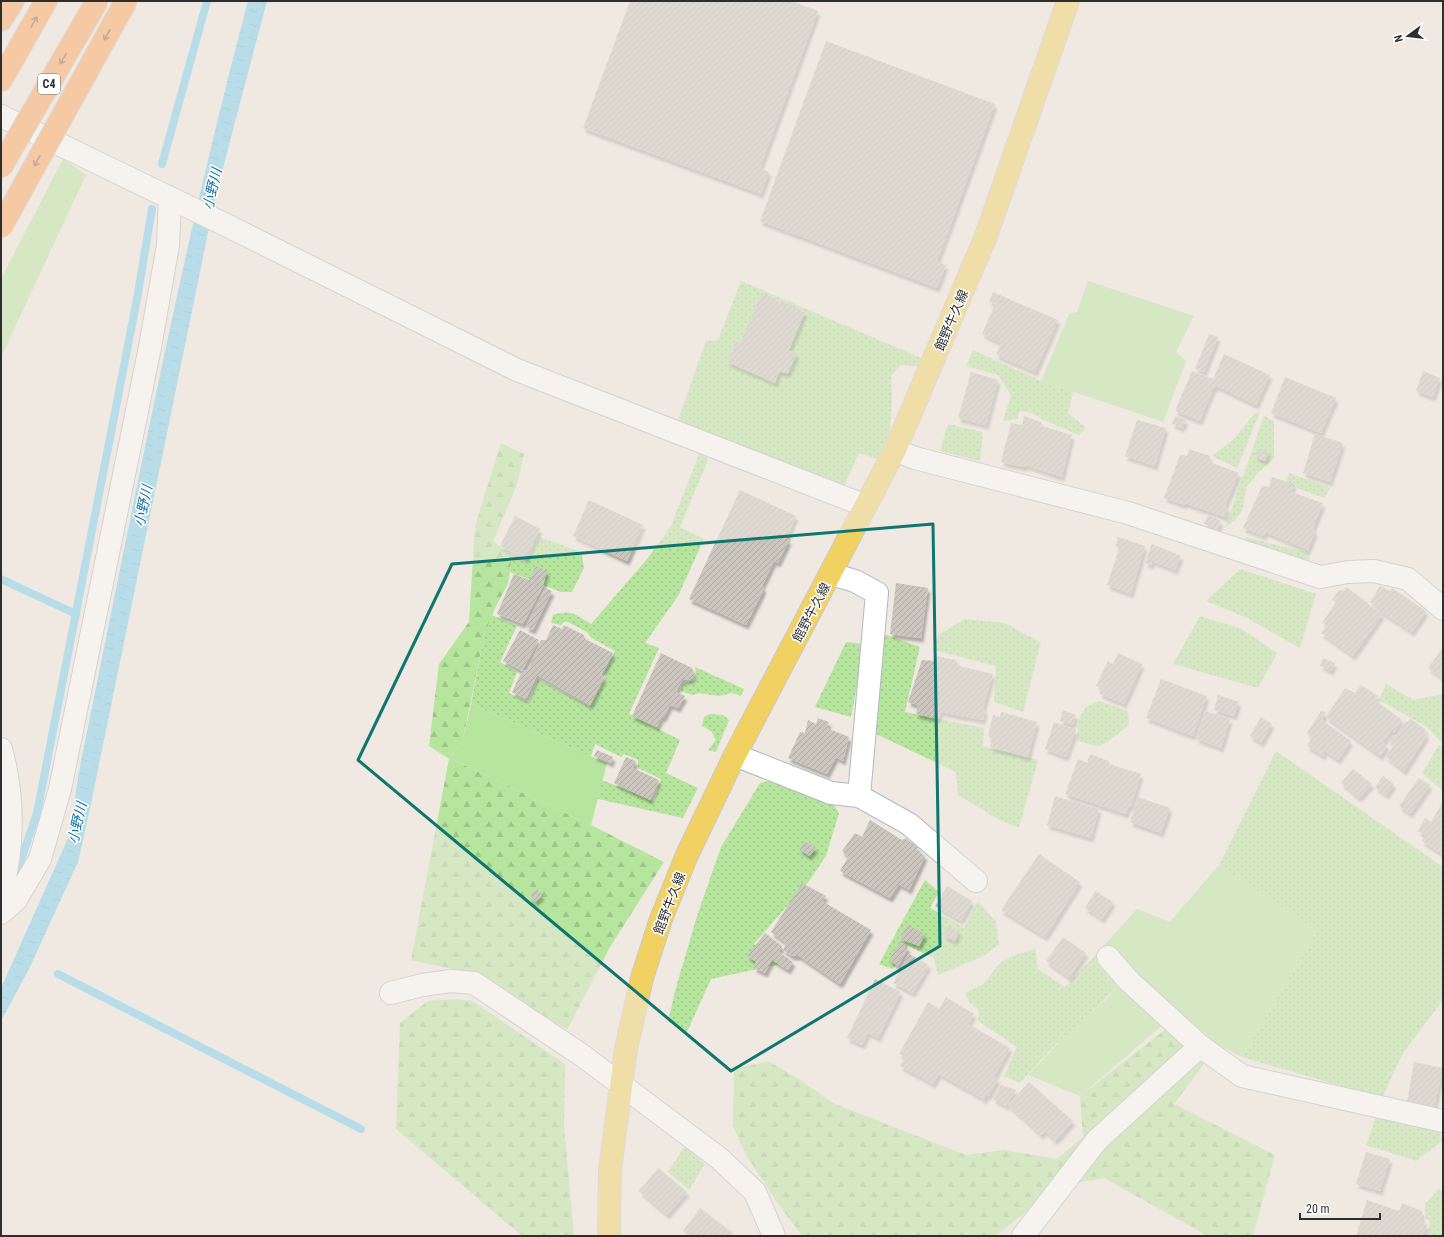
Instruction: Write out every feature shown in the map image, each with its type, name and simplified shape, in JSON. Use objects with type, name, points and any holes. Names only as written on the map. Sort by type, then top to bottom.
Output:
[{"type":"highway","points":[[1,20],[13,1]]},
{"type":"highway","points":[[1,80],[46,1]]},
{"type":"highway","name":"C4","points":[[1,167],[97,1]]},
{"type":"highway","points":[[1,227],[126,1]]},
{"type":"main road","name":"館野牛久線","points":[[609,1236],[610,1170],[626,1049],[642,978],[661,919],[687,855],[735,755],[895,450],[986,236],[1068,1]]},
{"type":"street","points":[[1,116],[224,224],[517,370],[866,506]]},
{"type":"street","points":[[1,913],[15,902],[40,859],[60,789],[150,347],[176,201]]},
{"type":"street","points":[[895,450],[921,460],[1128,513],[1320,577],[1348,572],[1374,571],[1408,579],[1443,609]]},
{"type":"street","points":[[831,574],[855,581],[878,593],[859,796]]},
{"type":"street","points":[[1,749],[7,771],[11,812],[9,852],[1,894]]},
{"type":"street","points":[[735,755],[831,793],[859,796],[909,824],[976,881]]},
{"type":"street","points":[[1108,957],[1128,980],[1200,1046],[1242,1076],[1443,1121]]},
{"type":"street","points":[[391,993],[422,985],[452,981],[474,983],[577,1051],[719,1158],[755,1192],[774,1236]]},
{"type":"street","points":[[1023,1236],[1097,1140],[1200,1046]]},
{"type":"highlighted area","points":[[933,524],[940,946],[731,1071],[358,760],[452,564]]},
{"type":"green space","points":[[63,159],[86,175],[1,357],[1,279]]},
{"type":"green space","points":[[741,281],[926,360],[924,367],[901,365],[891,376],[892,401],[889,440],[880,460],[859,453],[844,486],[676,426],[706,341],[718,340]],"holes":[[[762,294],[805,312],[789,350],[796,354],[788,373],[779,372],[775,383],[727,362],[736,341],[740,343]]]},
{"type":"green space","points":[[1088,281],[1194,316],[1176,352],[1186,361],[1163,422],[1041,381],[1069,314],[1077,312]]},
{"type":"green space","points":[[973,350],[1041,381],[1073,392],[1068,413],[1086,428],[1079,435],[1031,413],[1019,411],[1018,419],[1003,421],[1011,395],[998,375],[966,366]]},
{"type":"green space","points":[[1260,412],[1237,468],[1212,456],[1234,439],[1254,414]]},
{"type":"green space","points":[[1264,416],[1274,421],[1274,458],[1247,486],[1242,511],[1235,520],[1225,528]]},
{"type":"green space","points":[[948,424],[983,432],[980,461],[940,451]]},
{"type":"green space","points":[[501,443],[524,454],[517,485],[493,541],[512,556],[508,584],[495,608],[484,636],[462,744],[449,758],[591,825],[664,862],[610,947],[567,1030],[513,996],[462,971],[411,960],[449,759],[429,746],[439,664],[469,622],[475,526]]},
{"type":"green space","points":[[700,452],[708,460],[680,527],[704,539],[678,596],[645,643],[659,648],[629,714],[680,740],[666,773],[698,788],[683,818],[598,799],[602,780],[654,801],[661,779],[638,768],[638,760],[624,754],[621,757],[595,744],[591,756],[471,704],[484,636],[492,615],[517,626],[500,662],[517,672],[509,693],[529,703],[538,679],[590,707],[607,676],[604,674],[615,651],[590,637],[587,632],[566,621],[561,625],[551,623],[553,615],[559,613],[574,614],[591,624],[648,558],[671,526]]},
{"type":"green space","points":[[1289,473],[1330,488],[1324,498],[1286,484]]},
{"type":"green space","points":[[540,537],[581,552],[584,568],[572,592],[561,592],[510,572],[512,556],[526,563]]},
{"type":"green space","points":[[1244,537],[1310,553],[1309,560],[1252,545]]},
{"type":"green space","points":[[1240,569],[1316,594],[1300,648],[1247,618],[1206,601]]},
{"type":"green space","points":[[1200,616],[1240,628],[1277,653],[1258,688],[1173,664]]},
{"type":"green space","points":[[965,619],[1004,623],[1041,642],[1023,712],[994,702],[996,666],[934,650],[938,635]]},
{"type":"green space","points":[[881,633],[920,647],[905,712],[984,728],[983,746],[1038,760],[1019,828],[998,819],[958,795],[956,772],[872,732]]},
{"type":"green space","points":[[846,642],[865,644],[851,717],[815,707]]},
{"type":"green space","points":[[695,667],[744,689],[741,696],[732,693],[719,696],[699,693],[692,695],[681,691],[683,684],[695,680]]},
{"type":"green space","points":[[1386,684],[1413,700],[1443,694],[1442,743],[1427,727],[1379,700]]},
{"type":"green space","points":[[1099,701],[1128,711],[1129,724],[1101,746],[1091,745],[1077,740],[1079,719],[1086,707]]},
{"type":"green space","points":[[471,704],[607,763],[591,825],[449,758],[462,744]]},
{"type":"green space","points":[[710,714],[723,715],[729,720],[716,752],[708,750],[716,740],[711,731],[702,726],[704,717]]},
{"type":"green space","points":[[1439,745],[1443,747],[1443,791],[1422,773]]},
{"type":"green space","points":[[1276,751],[1443,867],[1443,1000],[1403,1053],[1382,1098],[1242,1057],[1317,931],[1219,865]]},
{"type":"green space","points":[[775,780],[833,804],[839,813],[826,856],[809,881],[754,944],[785,963],[711,979],[687,1032],[668,1022],[675,991],[697,916],[721,847],[760,783]]},
{"type":"green space","points":[[1219,865],[1317,931],[1242,1057],[1218,1045],[1179,1011],[1080,1096],[1028,1075],[1066,1035],[1107,999],[1115,987],[1090,961],[1137,909],[1170,922]]},
{"type":"green space","points":[[925,880],[939,892],[930,908],[964,928],[978,901],[996,922],[999,944],[984,956],[938,975],[934,958],[908,946],[893,969],[879,964]]},
{"type":"green space","points":[[1035,949],[1038,969],[1065,987],[1090,961],[1115,987],[1099,1006],[1061,1040],[1020,1083],[1004,1076],[1017,1047],[978,1021],[979,1010],[969,1002],[965,993],[983,984],[1001,962],[1018,954]]},
{"type":"green space","points":[[455,999],[472,1001],[565,1064],[564,1126],[574,1236],[522,1236],[396,1129],[400,1023],[428,1001]]},
{"type":"green space","points":[[1180,1018],[1218,1045],[1174,1104],[1275,1155],[1253,1236],[1208,1236],[1104,1178],[1060,1186],[995,1236],[802,1236],[781,1208],[746,1155],[733,1126],[734,1069],[768,1061],[797,1078],[835,1104],[966,1155],[1004,1150],[1057,1159],[1083,1137],[1080,1096]]},
{"type":"green space","points":[[1377,1114],[1440,1131],[1442,1141],[1416,1161],[1366,1145]]},
{"type":"green space","points":[[685,1146],[705,1164],[689,1190],[668,1172]]},
{"type":"green space","points":[[1439,1189],[1443,1192],[1443,1236],[1428,1236],[1430,1221],[1425,1218],[1425,1204]]},
{"type":"water","name":"小野川","points":[[248,1],[267,1],[216,194],[78,862],[29,969],[1,1021],[1,988],[69,836],[79,771],[158,385],[200,192]]},
{"type":"building","points":[[630,1],[792,1],[818,11],[760,168],[769,172],[761,194],[583,128]]},
{"type":"building","points":[[826,41],[995,104],[937,262],[946,265],[937,288],[760,221]]},
{"type":"building","points":[[993,292],[1058,320],[1035,372],[996,355],[1001,343],[982,334],[995,304],[989,302]]},
{"type":"building","points":[[762,293],[805,312],[789,350],[797,354],[788,373],[779,372],[775,383],[727,362],[736,341],[740,343]]},
{"type":"building","points":[[1209,334],[1218,337],[1204,372],[1195,369]]},
{"type":"building","points":[[1224,354],[1270,375],[1256,405],[1216,386],[1212,391],[1200,421],[1175,411],[1192,371],[1213,379]]},
{"type":"building","points":[[1423,371],[1440,378],[1433,397],[1416,391]]},
{"type":"building","points":[[971,372],[998,380],[986,425],[958,418]]},
{"type":"building","points":[[1285,377],[1336,398],[1321,433],[1271,413]]},
{"type":"building","points":[[1024,416],[1041,422],[1042,426],[1072,435],[1062,477],[1025,465],[1024,467],[1001,462],[1011,423],[1022,425]]},
{"type":"building","points":[[1175,416],[1186,420],[1182,428],[1172,424]]},
{"type":"building","points":[[1137,420],[1166,428],[1155,466],[1125,456]]},
{"type":"building","points":[[1315,434],[1343,443],[1330,482],[1303,473]]},
{"type":"building","points":[[1259,448],[1269,452],[1265,461],[1255,457]]},
{"type":"building","points":[[1189,449],[1210,456],[1210,462],[1239,473],[1225,506],[1227,509],[1225,517],[1185,503],[1185,505],[1164,498],[1180,455],[1187,456]]},
{"type":"building","points":[[1272,477],[1294,484],[1291,492],[1323,503],[1313,528],[1315,532],[1308,550],[1265,532],[1264,536],[1243,528],[1262,486],[1269,487]]},
{"type":"building","points":[[740,490],[796,516],[786,539],[789,540],[778,563],[774,561],[762,586],[764,589],[746,625],[689,599]]},
{"type":"building","points":[[589,500],[643,525],[627,561],[573,536]]},
{"type":"building","points":[[1208,515],[1221,521],[1217,530],[1204,524]]},
{"type":"building","points":[[515,516],[540,529],[525,559],[500,546]]},
{"type":"building","points":[[1118,537],[1145,546],[1131,594],[1107,585],[1119,549],[1116,546]]},
{"type":"building","points":[[1152,544],[1181,556],[1175,570],[1152,561],[1151,565],[1145,563]]},
{"type":"building","points":[[536,566],[547,571],[543,586],[523,624],[497,614],[514,574],[529,580]]},
{"type":"building","points":[[896,583],[928,588],[921,638],[890,634]]},
{"type":"building","points":[[1380,586],[1390,591],[1392,588],[1426,611],[1412,632],[1378,610],[1370,602]]},
{"type":"building","points":[[1346,587],[1382,615],[1353,656],[1321,633],[1327,626],[1322,623],[1336,602],[1332,600],[1339,590],[1343,591]]},
{"type":"building","points":[[545,588],[552,591],[533,630],[526,627]]},
{"type":"building","points":[[553,625],[562,629],[564,625],[584,635],[585,639],[613,653],[601,675],[604,677],[590,705],[537,675],[526,699],[512,692],[522,671],[528,670],[541,640],[546,640]]},
{"type":"building","points":[[520,630],[539,640],[522,671],[503,661]]},
{"type":"building","points":[[1443,647],[1443,679],[1428,668]]},
{"type":"building","points":[[661,653],[692,668],[694,675],[691,679],[682,680],[676,692],[685,696],[678,708],[670,705],[657,727],[632,716]]},
{"type":"building","points":[[1118,653],[1142,664],[1124,704],[1100,694],[1101,688],[1096,686],[1108,661],[1113,664]]},
{"type":"building","points":[[936,656],[956,660],[959,666],[993,674],[983,708],[985,710],[983,720],[941,712],[938,719],[916,714],[918,705],[908,702],[922,660],[936,661]]},
{"type":"building","points":[[1323,658],[1335,663],[1331,671],[1320,666]]},
{"type":"building","points":[[1161,679],[1207,696],[1193,736],[1146,718]]},
{"type":"building","points":[[1361,685],[1378,696],[1375,700],[1402,720],[1394,733],[1391,731],[1383,742],[1387,746],[1380,756],[1326,717],[1345,688],[1355,693]]},
{"type":"building","points":[[1218,695],[1239,702],[1234,716],[1214,710]]},
{"type":"building","points":[[1063,710],[1076,715],[1073,725],[1060,721]]},
{"type":"building","points":[[1205,711],[1230,719],[1221,748],[1196,739]]},
{"type":"building","points":[[1321,711],[1326,712],[1322,720],[1351,741],[1338,760],[1325,751],[1323,756],[1307,746],[1312,737],[1307,733]]},
{"type":"building","points":[[1001,712],[1037,722],[1028,757],[990,747],[992,739],[988,736],[993,715],[1000,717]]},
{"type":"building","points":[[1261,717],[1272,724],[1261,743],[1250,736]]},
{"type":"building","points":[[818,718],[829,722],[827,728],[849,737],[843,761],[836,757],[827,774],[788,758],[800,732],[805,733],[808,720],[816,724]]},
{"type":"building","points":[[1411,719],[1425,729],[1425,733],[1427,735],[1404,771],[1386,757],[1393,746],[1388,740],[1395,737],[1405,722],[1408,722]]},
{"type":"building","points":[[1054,722],[1076,730],[1066,757],[1045,749]]},
{"type":"building","points":[[597,750],[613,757],[611,763],[594,756]]},
{"type":"building","points":[[1090,754],[1109,761],[1109,764],[1141,774],[1131,806],[1128,808],[1126,814],[1065,794],[1078,759],[1087,763]]},
{"type":"building","points":[[626,757],[636,761],[633,768],[659,780],[650,800],[614,783]]},
{"type":"building","points":[[1353,769],[1372,784],[1359,798],[1341,783]]},
{"type":"building","points":[[1383,776],[1394,784],[1386,795],[1375,787]]},
{"type":"building","points":[[1419,778],[1430,785],[1410,814],[1399,806]]},
{"type":"building","points":[[1055,796],[1099,809],[1091,838],[1047,825]]},
{"type":"building","points":[[1138,797],[1170,808],[1161,833],[1130,822]]},
{"type":"building","points":[[1443,801],[1443,855],[1422,841],[1425,835],[1418,831],[1425,818],[1431,822]]},
{"type":"building","points":[[870,820],[902,840],[905,838],[918,847],[917,850],[925,856],[909,890],[899,884],[890,898],[840,871],[848,857],[842,851],[855,833],[862,837]]},
{"type":"building","points":[[804,841],[816,848],[809,856],[799,849]]},
{"type":"building","points":[[1039,854],[1080,882],[1045,937],[1001,910]]},
{"type":"building","points":[[802,883],[826,896],[822,901],[871,930],[840,984],[799,956],[792,956],[783,950],[786,943],[771,932]]},
{"type":"building","points":[[947,886],[972,901],[961,921],[935,906]]},
{"type":"building","points":[[537,889],[542,896],[535,902],[530,894]]},
{"type":"building","points":[[1095,891],[1113,902],[1102,919],[1085,908]]},
{"type":"building","points":[[907,925],[925,934],[919,946],[900,939]]},
{"type":"building","points":[[948,926],[959,931],[955,941],[944,936]]},
{"type":"building","points":[[765,933],[782,946],[779,952],[793,962],[788,970],[772,960],[765,973],[754,968],[756,962],[747,956]]},
{"type":"building","points":[[1063,937],[1086,953],[1069,978],[1046,961]]},
{"type":"building","points":[[900,941],[908,948],[898,966],[889,960]]},
{"type":"building","points":[[909,954],[929,965],[913,993],[893,983]]},
{"type":"building","points":[[875,979],[901,992],[878,1038],[868,1033],[862,1045],[847,1038]]},
{"type":"building","points":[[946,997],[974,1014],[968,1024],[1010,1048],[994,1077],[998,1079],[989,1095],[985,1096],[985,1100],[939,1074],[933,1084],[900,1066],[905,1057],[899,1054],[928,1002],[939,1009]]},
{"type":"building","points":[[1414,1062],[1443,1068],[1434,1108],[1407,1102]]},
{"type":"building","points":[[1029,1082],[1073,1121],[1055,1141],[1045,1131],[1041,1135],[1008,1105]]},
{"type":"building","points":[[1001,1085],[1016,1090],[1006,1106],[993,1099]]},
{"type":"building","points":[[1366,1152],[1390,1159],[1380,1191],[1356,1184]]},
{"type":"building","points":[[658,1168],[687,1192],[667,1215],[639,1191]]},
{"type":"building","points":[[1367,1200],[1399,1211],[1402,1203],[1422,1211],[1421,1222],[1427,1225],[1423,1236],[1356,1236]]},
{"type":"building","points":[[700,1208],[733,1233],[731,1236],[689,1236],[683,1231]]},
{"type":"waterway","points":[[162,164],[207,1]]},
{"type":"waterway","points":[[18,869],[37,813],[137,299],[152,209]]},
{"type":"waterway","points":[[1,579],[76,614]]},
{"type":"waterway","points":[[58,974],[361,1129]]}]
